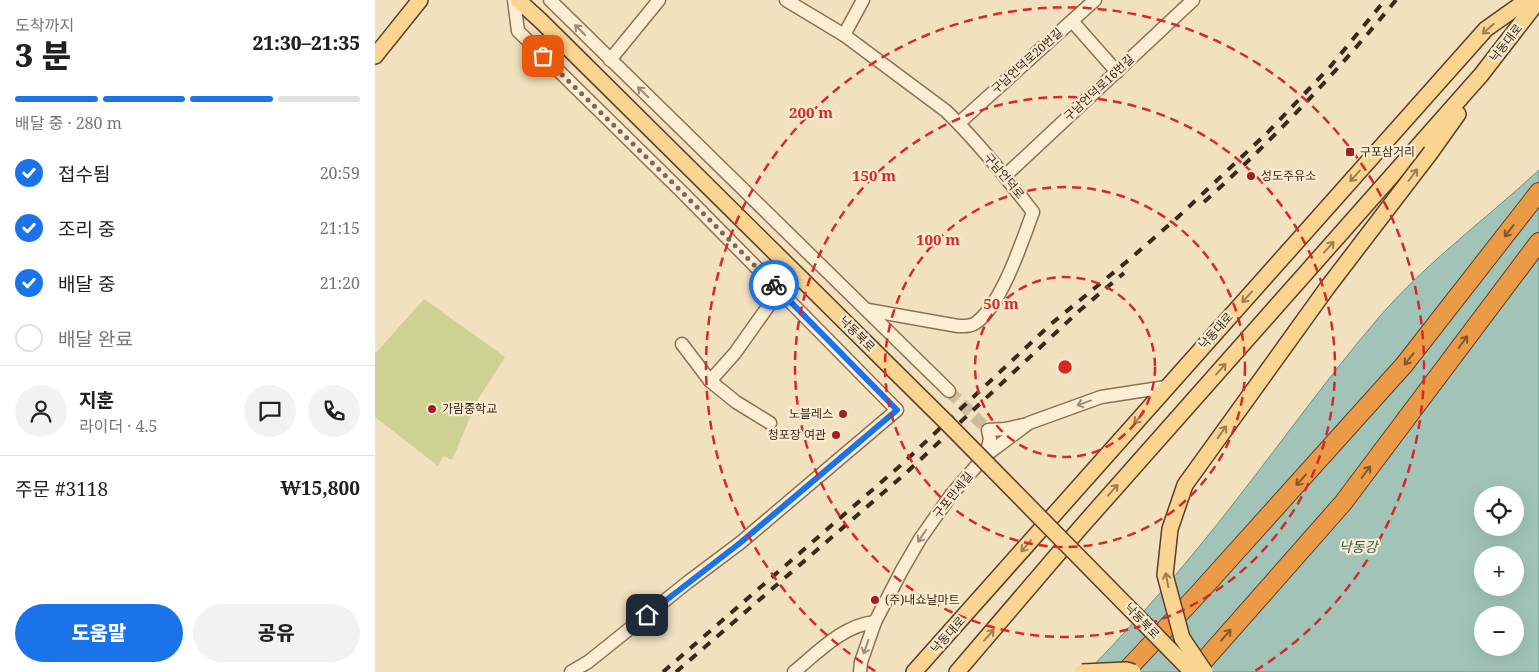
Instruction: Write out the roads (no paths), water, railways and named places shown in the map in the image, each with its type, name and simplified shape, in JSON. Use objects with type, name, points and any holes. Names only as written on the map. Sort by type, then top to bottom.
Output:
[{"type":"highway","points":[[1125,672],[1198,594],[1404,365],[1539,192]]},
{"type":"highway","points":[[1193,672],[1343,503],[1539,242]]},
{"type":"main road","points":[[375,56],[421,0]]},
{"type":"main road","name":"낙동북로","points":[[518,0],[946,422],[1193,672]]},
{"type":"main road","name":"낙동대로","points":[[914,672],[1486,29],[1527,0]]},
{"type":"main road","points":[[1205,672],[1182,638],[1165,574],[1170,529],[1185,485],[1321,296],[1431,152],[1539,0]]},
{"type":"main road","name":"낙동대로","points":[[957,672],[1081,527],[1481,75],[1539,0]]},
{"type":"main road","points":[[1082,672],[1127,670],[1133,672]]},
{"type":"street","points":[[514,0],[518,31],[897,410],[740,543],[588,662],[571,672]]},
{"type":"street","points":[[550,0],[949,391]]},
{"type":"street","points":[[610,60],[659,0]]},
{"type":"street","name":"구남언덕로","points":[[786,0],[844,35],[946,111],[959,123],[1005,176],[1033,212],[1013,264],[995,300],[977,322],[969,326],[958,326],[868,310]]},
{"type":"street","points":[[844,35],[863,0]]},
{"type":"street","name":"구남언덕로20번길","points":[[959,123],[1095,0]]},
{"type":"street","name":"구남언덕로16번길","points":[[1005,176],[1193,0]]},
{"type":"street","points":[[1071,22],[1117,72]]},
{"type":"street","points":[[710,381],[735,352],[779,291]]},
{"type":"street","points":[[681,344],[710,381],[735,402],[770,423]]},
{"type":"street","name":"구포만세길","points":[[860,672],[861,662],[875,622],[920,539],[951,495],[987,455],[1029,424],[1101,397],[1166,387]]},
{"type":"street","points":[[987,455],[990,440],[988,430],[1029,424]]},
{"type":"street","points":[[793,672],[837,637],[860,625],[875,622]]},
{"type":"water","name":"낙동강","points":[[1539,170],[1539,672],[1087,672],[1137,619],[1200,546],[1380,316],[1437,259]]},
{"type":"tunnel","points":[[949,391],[988,430]]},
{"type":"railway","points":[[663,672],[901,465],[1051,324],[1178,217],[1266,134],[1330,67],[1385,0]]},
{"type":"railway","points":[[1204,202],[1304,104],[1396,0]]},
{"type":"railway","points":[[676,672],[906,473],[1079,311],[1124,273]]},
{"type":"place","name":"구포삼거리","points":[[1350,152]]},
{"type":"place","name":"성도주유소","points":[[1251,176]]},
{"type":"place","name":"가람중학교","points":[[432,409]]},
{"type":"place","name":"노블레스","points":[[843,414]]},
{"type":"place","name":"청포장 여관","points":[[836,435]]},
{"type":"place","name":"(주)내쇼날마트","points":[[875,600]]}]
